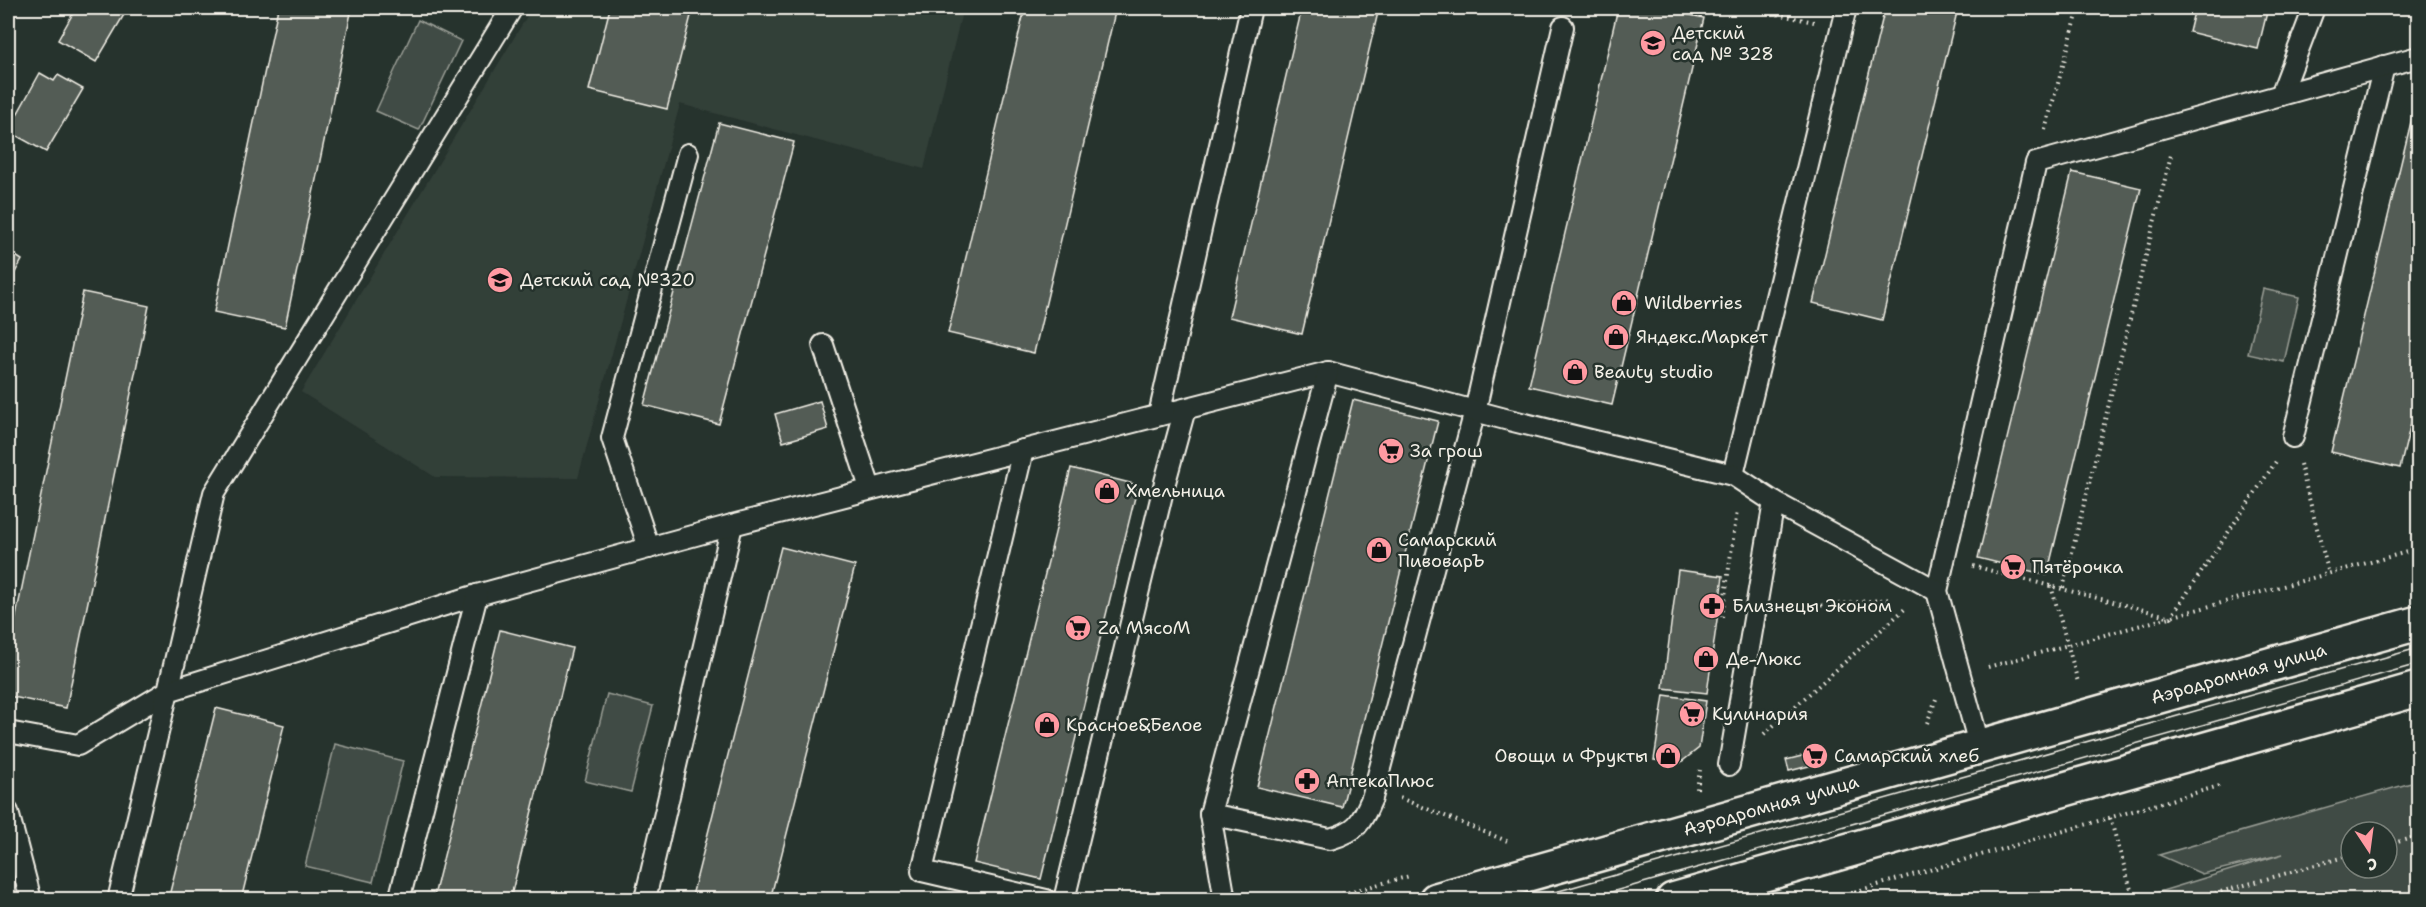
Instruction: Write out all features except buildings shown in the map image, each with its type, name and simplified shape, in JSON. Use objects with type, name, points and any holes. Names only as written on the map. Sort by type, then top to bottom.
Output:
[{"type":"main road","name":"Аэродромная улица","points":[[1428,886],[1980,748],[2418,623]]},
{"type":"main road","points":[[1673,900],[2418,689]]},
{"type":"lane","points":[[118,900],[214,493],[512,8]]},
{"type":"lane","points":[[1160,415],[1251,8]]},
{"type":"lane","points":[[1733,475],[1846,8]]},
{"type":"lane","points":[[2281,95],[2314,8]]},
{"type":"lane","points":[[1210,814],[1330,839],[1349,833],[1363,819],[1375,788],[1475,411],[1563,27]]},
{"type":"lane","points":[[1980,748],[1936,591],[2036,163],[2418,57]]},
{"type":"lane","points":[[2293,437],[2384,66]]},
{"type":"lane","points":[[649,548],[612,438],[688,154]]},
{"type":"lane","points":[[823,345],[870,488]]},
{"type":"lane","points":[[8,732],[78,745],[168,691],[477,595],[870,488],[1328,372],[1733,475],[1774,502],[1936,591]]},
{"type":"lane","points":[[1225,900],[1210,814],[1328,372]]},
{"type":"lane","points":[[1064,900],[1185,408]]},
{"type":"lane","points":[[1023,450],[922,871],[1046,900]]},
{"type":"lane","points":[[1729,765],[1774,502]]},
{"type":"lane","points":[[645,899],[732,525]]},
{"type":"lane","points":[[399,900],[477,595]]},
{"type":"lane","points":[[8,812],[12,845],[32,900]]},
{"type":"path","points":[[1748,8],[1841,28]]},
{"type":"path","points":[[2036,163],[2079,8]]},
{"type":"path","points":[[2063,588],[2179,123]]},
{"type":"path","points":[[2293,437],[2329,574]]},
{"type":"path","points":[[2171,617],[2293,437]]},
{"type":"path","points":[[1919,729],[1929,722],[1942,680],[2418,549]]},
{"type":"path","points":[[1944,559],[2171,617]]},
{"type":"path","points":[[2051,585],[2089,717]]},
{"type":"path","points":[[1722,615],[1895,599]]},
{"type":"path","points":[[1729,765],[1910,604]]},
{"type":"path","points":[[1826,900],[2224,784]]},
{"type":"path","points":[[1375,788],[1510,843]]},
{"type":"path","points":[[2110,818],[2134,900]]},
{"type":"path","points":[[2399,841],[2418,836]]},
{"type":"path","points":[[2192,900],[2339,858]]},
{"type":"path","points":[[1319,900],[1428,886]]},
{"type":"shaded area","name":"Детский сад №320","points":[[532,8],[963,8],[924,169],[680,104],[578,478],[435,477],[301,392]]},
{"type":"shaded area","points":[[418,20],[461,41],[419,130],[376,111]]},
{"type":"shaded area","points":[[2263,289],[2299,297],[2284,362],[2248,354]]},
{"type":"shaded area","points":[[607,694],[653,706],[631,792],[585,781]]},
{"type":"shaded area","points":[[335,744],[403,761],[373,882],[305,866]]},
{"type":"shaded area","points":[[2418,781],[2418,899],[2136,899],[2283,854],[2202,874],[2159,855]]},
{"type":"tram line","points":[[1527,900],[2418,648]]},
{"type":"tram line","points":[[1583,900],[2418,664]]},
{"type":"place","name":"Детский сад № 328","points":[[1653,43]]},
{"type":"place","name":"Детский сад №320","points":[[500,280]]},
{"type":"place","name":"Wildberries","points":[[1624,303]]},
{"type":"place","name":"Яндекс.Маркет","points":[[1616,337]]},
{"type":"place","name":"Beauty studio","points":[[1575,372]]},
{"type":"place","name":"За грош","points":[[1391,451]]},
{"type":"place","name":"Хмельница","points":[[1107,491]]},
{"type":"place","name":"Самарский ПивоварЪ","points":[[1379,550]]},
{"type":"place","name":"Пятёрочка","points":[[2013,567]]},
{"type":"place","name":"Близнецы Эконом","points":[[1712,606]]},
{"type":"place","name":"Za МясоМ","points":[[1078,628]]},
{"type":"place","name":"Де-Люкс","points":[[1706,659]]},
{"type":"place","name":"Кулинария","points":[[1692,714]]},
{"type":"place","name":"Красное&Белое","points":[[1047,725]]},
{"type":"place","name":"Овощи и Фрукты","points":[[1668,756]]},
{"type":"place","name":"Самарский хлеб","points":[[1815,756]]},
{"type":"place","name":"АптекаПлюс","points":[[1307,781]]}]
